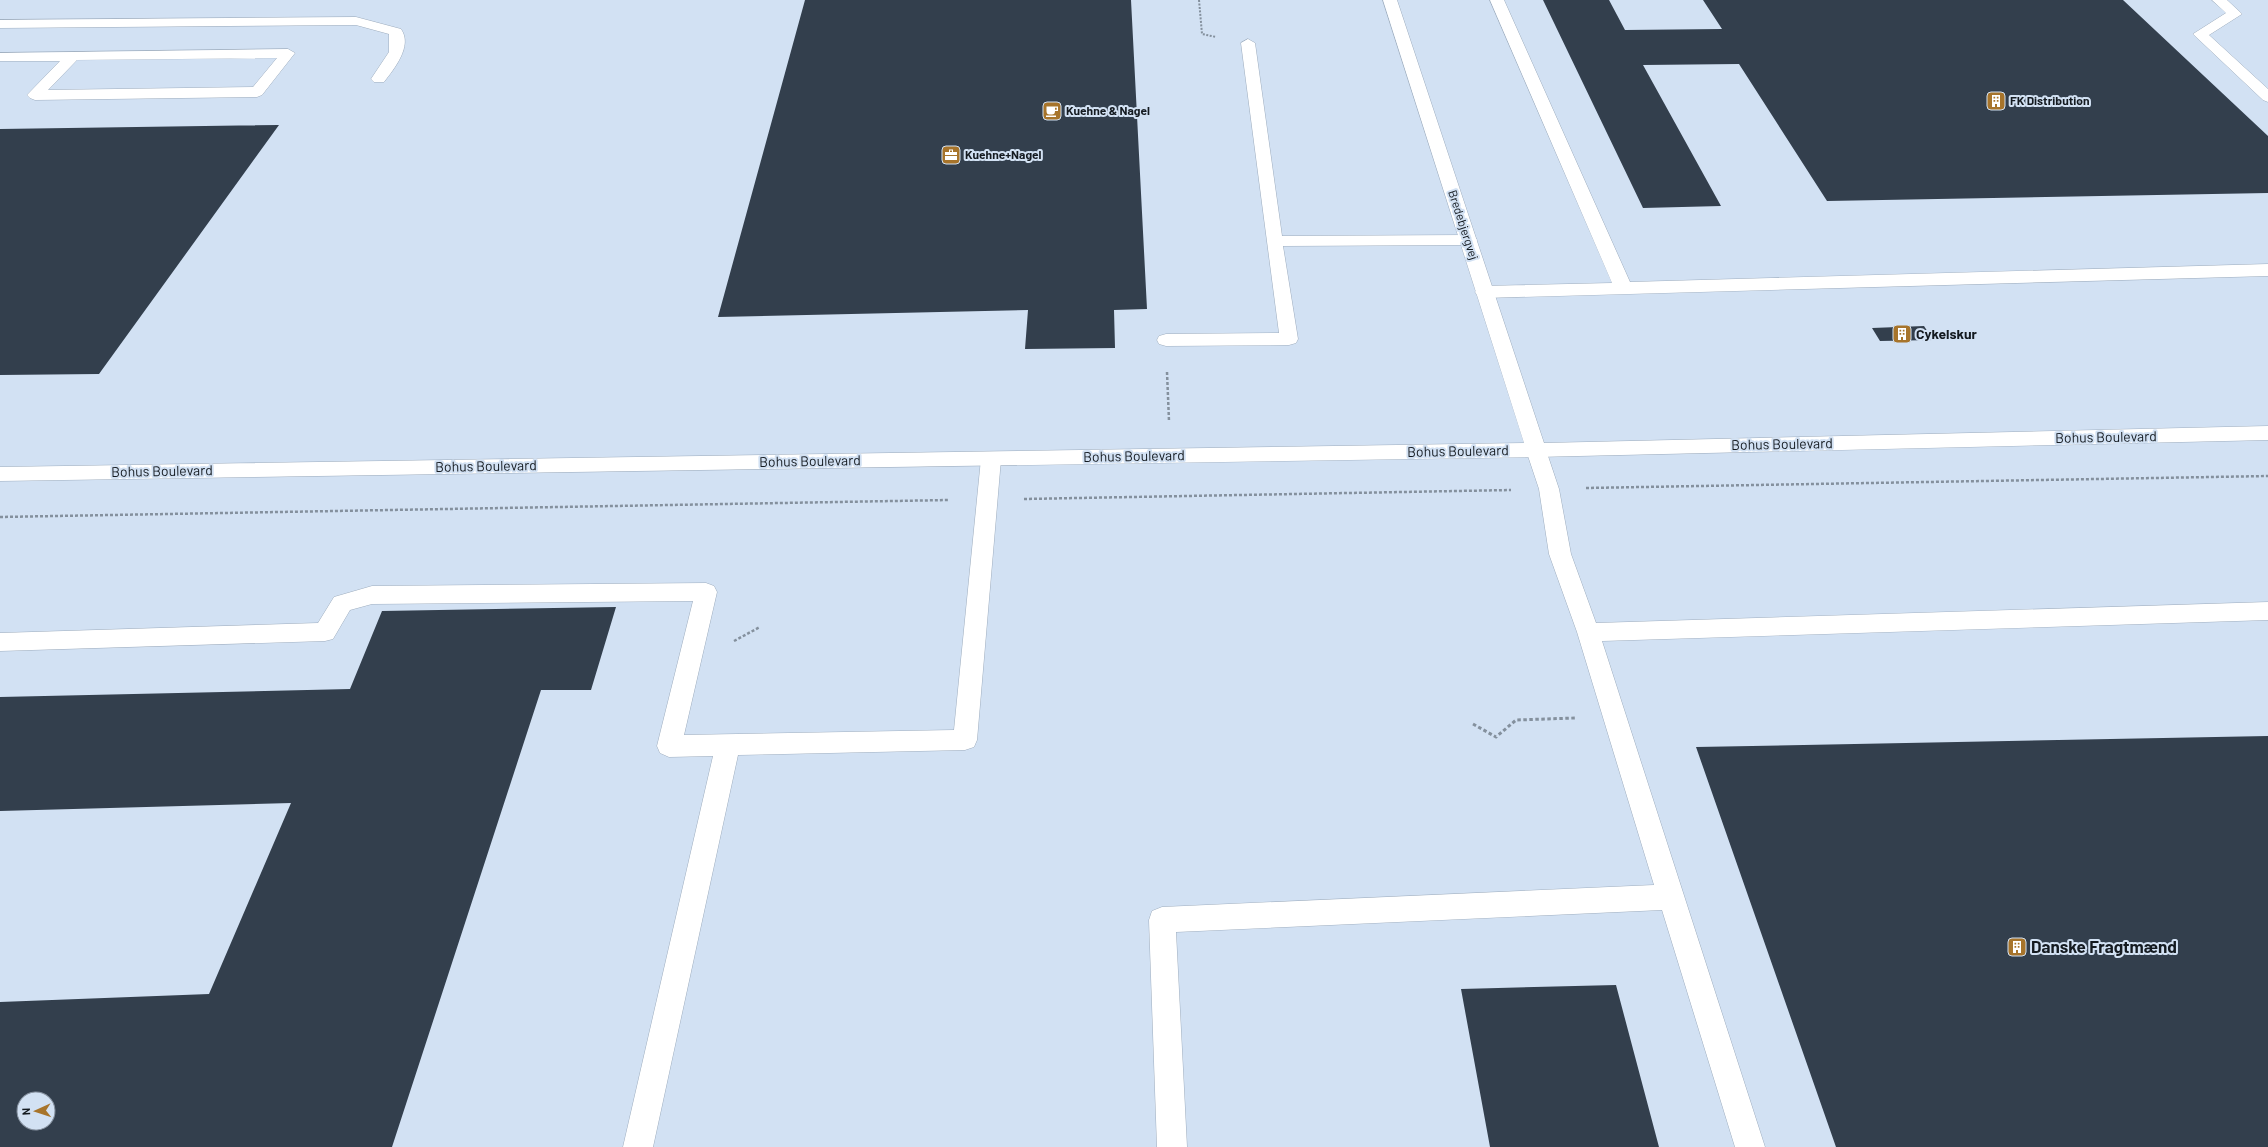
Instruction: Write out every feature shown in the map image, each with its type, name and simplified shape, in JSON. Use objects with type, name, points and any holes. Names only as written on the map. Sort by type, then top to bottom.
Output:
[{"type":"street","name":"Bredebjergvej","points":[[1390,0],[1549,489],[1560,554],[1588,632],[1750,1147]]},
{"type":"street","points":[[1497,0],[1623,287]]},
{"type":"street","points":[[2219,0],[2235,14],[2200,34],[2268,97]]},
{"type":"street","points":[[0,24],[356,21],[396,32],[396,52],[379,79]]},
{"type":"street","points":[[1166,340],[1288,339],[1248,43]]},
{"type":"street","points":[[0,57],[288,53],[257,92],[34,95],[73,56]]},
{"type":"street","points":[[1274,241],[1468,240]]},
{"type":"street","points":[[1484,292],[2268,270]]},
{"type":"street","name":"Bohus Boulevard","points":[[0,474],[1536,450],[2268,433]]},
{"type":"street","points":[[0,642],[325,632],[342,603],[372,595],[706,592],[668,746],[965,740],[991,459]]},
{"type":"street","points":[[1588,632],[2268,611]]},
{"type":"street","points":[[638,1147],[728,745]]},
{"type":"street","points":[[1172,1147],[1162,920],[1671,897]]},
{"type":"path","points":[[1199,0],[1202,34],[1248,43]]},
{"type":"path","points":[[1166,340],[1170,456]]},
{"type":"path","points":[[0,517],[2268,476]]},
{"type":"path","points":[[1473,724],[1496,737],[1516,720],[1614,716]]},
{"type":"building","name":"Kuehne+Nagel","points":[[805,0],[1131,0],[1147,309],[1114,310],[1115,348],[1025,349],[1028,310],[718,317]]},
{"type":"building","name":"FK Distribution","points":[[1543,0],[1609,0],[1625,30],[1722,29],[1703,0],[2123,0],[2268,136],[2268,193],[1827,201],[1739,64],[1643,65],[1721,206],[1643,208]]},
{"type":"building","points":[[279,125],[99,374],[0,375],[0,129]]},
{"type":"building","name":"Cykelskur","points":[[1924,326],[1933,340],[1880,341],[1872,328]]},
{"type":"building","points":[[616,607],[591,690],[541,690],[392,1147],[0,1147],[0,1002],[209,994],[291,803],[0,811],[0,697],[350,689],[382,611]]},
{"type":"building","name":"Danske Fragtmænd","points":[[2268,736],[2268,1147],[1836,1147],[1696,747]]},
{"type":"building","points":[[1616,985],[1659,1147],[1490,1147],[1461,989]]},
{"type":"place","name":"FK Distribution","points":[[1996,101]]},
{"type":"place","name":"Kuehne & Nagel","points":[[1052,111]]},
{"type":"place","name":"Kuehne+Nagel","points":[[951,155]]},
{"type":"place","name":"Cykelskur","points":[[1902,334]]},
{"type":"place","name":"Danske Fragtmænd","points":[[2017,947]]}]
